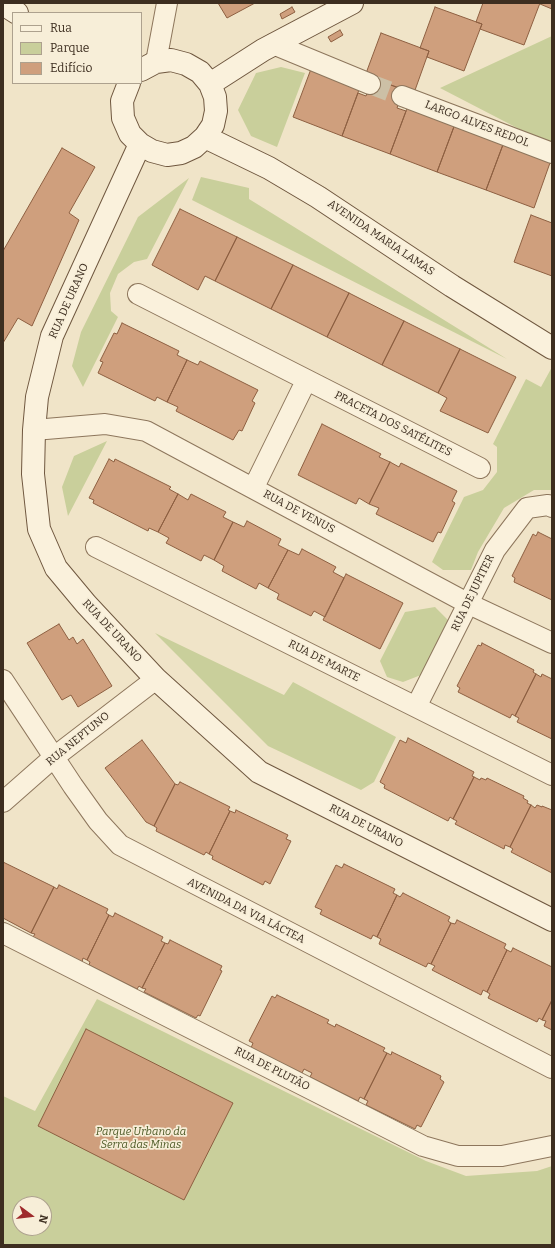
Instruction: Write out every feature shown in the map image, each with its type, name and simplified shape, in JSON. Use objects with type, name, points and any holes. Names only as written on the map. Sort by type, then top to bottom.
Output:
[{"type":"street","points":[[148,66],[167,3]]},
{"type":"street","points":[[210,84],[273,44],[352,3]]},
{"type":"street","points":[[3,4],[15,12]]},
{"type":"street","points":[[273,44],[370,84]]},
{"type":"street","points":[[126,84],[122,101],[123,118],[130,134],[140,144],[152,151],[167,155],[181,153],[194,147],[205,137],[213,125],[216,112],[215,97],[210,84],[200,72],[186,64],[172,60],[148,66]]},
{"type":"street","name":"LARGO ALVES REDOL","points":[[402,96],[552,153]]},
{"type":"street","name":"AVENIDA MARIA LAMAS","points":[[205,137],[269,168],[318,197],[452,286],[552,348]]},
{"type":"street","name":"RUA DE URANO","points":[[140,144],[52,336],[37,397],[34,430],[33,474],[39,529],[56,568],[86,604],[156,678],[259,772],[552,920]]},
{"type":"street","name":"PRACETA DOS SATÉLITES","points":[[138,294],[480,468]]},
{"type":"street","points":[[254,487],[306,380]]},
{"type":"street","name":"RUA DE VENUS","points":[[34,430],[105,424],[146,431],[254,487],[469,604],[552,643]]},
{"type":"street","name":"RUA DE JUPITER","points":[[416,707],[495,550],[527,508],[548,504],[552,507]]},
{"type":"street","name":"RUA DE MARTE","points":[[96,547],[552,775]]},
{"type":"street","name":"RUA NEPTUNO","points":[[3,802],[53,758],[156,678]]},
{"type":"street","name":"AVENIDA DA VIA LÁCTEA","points":[[3,680],[53,758],[98,821],[120,845],[552,1068]]},
{"type":"street","name":"RUA DE PLUTÃO","points":[[3,933],[423,1146],[458,1156],[502,1156],[552,1146]]},
{"type":"green space","points":[[552,36],[552,146],[440,88]]},
{"type":"green space","points":[[281,67],[305,73],[277,147],[251,136],[238,110],[256,73]]},
{"type":"green space","points":[[201,177],[249,188],[249,199],[507,359],[192,200]]},
{"type":"green space","points":[[189,178],[147,259],[134,262],[118,274],[110,293],[111,311],[118,317],[83,387],[72,366],[81,332],[138,217]]},
{"type":"green space","points":[[552,367],[551,490],[534,490],[504,508],[478,552],[471,570],[443,570],[432,562],[464,497],[483,490],[497,472],[497,447],[493,444],[526,379],[541,387]]},
{"type":"green space","points":[[107,441],[68,516],[62,487],[74,456]]},
{"type":"green space","points":[[435,607],[448,620],[421,675],[403,682],[387,677],[380,661],[405,612]]},
{"type":"green space","points":[[155,633],[284,695],[293,682],[396,737],[374,782],[361,790],[268,746]]},
{"type":"green space","name":"Parque Urbano da Serra das Minas","points":[[97,999],[426,1161],[466,1176],[537,1171],[552,1166],[552,1245],[3,1245],[3,1096],[35,1111]]},
{"type":"building","points":[[218,3],[255,3],[227,18]]},
{"type":"building","points":[[483,3],[540,3],[524,45],[480,29],[482,24],[476,22]]},
{"type":"building","points":[[552,3],[552,9],[540,4]]},
{"type":"building","points":[[292,7],[295,12],[282,19],[280,14]]},
{"type":"building","points":[[435,7],[482,24],[464,71],[427,57],[429,51],[420,48]]},
{"type":"building","points":[[340,30],[343,35],[331,42],[328,37]]},
{"type":"building","points":[[381,33],[429,51],[414,93],[365,76]]},
{"type":"building","points":[[311,69],[360,87],[342,136],[293,117]]},
{"type":"building","points":[[372,78],[404,90],[397,108],[406,111],[390,154],[342,136],[358,93],[366,96]]},
{"type":"building","points":[[408,106],[455,124],[437,172],[390,154]]},
{"type":"building","points":[[455,124],[504,142],[486,190],[437,172]]},
{"type":"building","points":[[504,142],[551,160],[534,208],[486,190]]},
{"type":"building","points":[[62,148],[95,167],[69,213],[79,220],[32,326],[18,318],[3,343],[3,251]]},
{"type":"building","points":[[180,209],[237,237],[215,281],[205,276],[198,290],[152,265]]},
{"type":"building","points":[[531,215],[552,223],[552,276],[514,262]]},
{"type":"building","points":[[237,237],[293,265],[271,309],[215,281]]},
{"type":"building","points":[[293,265],[349,293],[327,337],[271,309]]},
{"type":"building","points":[[349,293],[404,321],[382,365],[327,337]]},
{"type":"building","points":[[404,321],[460,349],[438,393],[382,365]]},
{"type":"building","points":[[122,323],[179,351],[177,355],[187,360],[167,402],[157,397],[155,401],[98,373],[103,362],[100,361],[114,333],[117,334]]},
{"type":"building","points":[[460,349],[516,377],[488,433],[440,411],[447,398],[438,393]]},
{"type":"building","points":[[187,360],[198,365],[200,361],[258,390],[252,401],[255,403],[242,431],[239,430],[233,440],[176,411],[178,407],[167,402]]},
{"type":"building","points":[[322,424],[381,454],[379,457],[390,462],[369,504],[359,498],[356,504],[298,475]]},
{"type":"building","points":[[109,459],[114,462],[115,459],[171,487],[169,489],[178,494],[158,532],[149,528],[148,531],[93,503],[94,500],[89,498]]},
{"type":"building","points":[[390,462],[399,467],[401,463],[457,491],[452,501],[455,503],[441,533],[438,532],[433,542],[376,514],[379,508],[369,504]]},
{"type":"building","points":[[178,494],[188,500],[191,494],[226,512],[223,517],[233,522],[214,560],[204,555],[201,561],[166,543],[169,538],[158,532]]},
{"type":"building","points":[[247,521],[281,539],[278,545],[288,550],[268,588],[259,583],[256,589],[222,571],[224,566],[214,560],[233,522],[244,527]]},
{"type":"building","points":[[538,532],[552,539],[552,600],[514,582],[515,578],[512,576],[533,534],[536,536]]},
{"type":"building","points":[[302,549],[336,567],[333,572],[344,578],[325,617],[314,611],[311,616],[277,599],[279,594],[268,588],[288,550],[299,555]]},
{"type":"building","points":[[346,574],[403,603],[380,649],[323,620]]},
{"type":"building","points":[[59,624],[69,640],[73,637],[77,644],[83,639],[112,686],[78,707],[71,695],[62,700],[27,643]]},
{"type":"building","points":[[482,643],[534,670],[533,672],[536,674],[515,716],[512,714],[510,718],[458,692],[460,688],[457,686],[478,645],[481,646]]},
{"type":"building","points":[[536,674],[541,677],[542,674],[552,679],[552,739],[517,722],[519,718],[515,716]]},
{"type":"building","points":[[408,738],[474,772],[472,776],[474,777],[453,819],[450,817],[448,821],[384,788],[385,785],[380,782],[400,740],[406,743]]},
{"type":"building","points":[[142,740],[175,784],[154,826],[146,822],[105,768]]},
{"type":"building","points":[[474,777],[480,780],[481,778],[486,780],[487,778],[524,796],[523,798],[531,805],[510,847],[505,845],[504,849],[455,824],[457,821],[453,819]]},
{"type":"building","points":[[180,782],[230,807],[228,810],[230,811],[209,854],[206,852],[204,855],[156,831],[157,828],[154,826],[175,784],[178,785]]},
{"type":"building","points":[[531,805],[535,808],[537,805],[552,810],[552,873],[511,852],[513,849],[510,847]]},
{"type":"building","points":[[236,810],[288,835],[286,839],[291,841],[270,884],[265,881],[263,885],[212,859],[213,856],[209,854],[230,811],[235,813]]},
{"type":"building","points":[[3,862],[54,887],[31,933],[3,918]]},
{"type":"building","points":[[344,864],[395,889],[393,893],[397,895],[377,937],[373,935],[371,939],[320,914],[322,910],[315,907],[336,865],[342,868]]},
{"type":"building","points":[[59,885],[108,909],[106,913],[109,915],[87,960],[83,958],[82,962],[33,937],[35,934],[31,933],[54,887],[57,889]]},
{"type":"building","points":[[403,893],[450,917],[448,921],[451,923],[431,964],[428,963],[426,967],[379,944],[381,939],[377,937],[397,895],[400,897]]},
{"type":"building","points":[[115,913],[163,937],[161,941],[165,943],[142,988],[139,986],[137,989],[89,965],[90,962],[87,960],[109,915],[113,917]]},
{"type":"building","points":[[457,920],[506,944],[504,948],[507,950],[487,992],[483,990],[481,995],[432,970],[435,966],[431,964],[451,923],[455,924]]},
{"type":"building","points":[[170,940],[222,966],[220,970],[222,971],[200,1016],[198,1015],[196,1018],[144,992],[146,989],[142,988],[165,943],[168,944]]},
{"type":"building","points":[[513,948],[552,967],[552,1000],[542,1020],[539,1018],[537,1022],[488,998],[490,994],[487,992],[507,950],[511,952]]},
{"type":"building","points":[[277,995],[329,1020],[327,1023],[335,1027],[336,1024],[385,1048],[383,1051],[387,1053],[364,1099],[360,1097],[358,1101],[310,1077],[312,1073],[304,1069],[302,1073],[251,1048],[253,1043],[249,1041],[272,996],[275,998]]},
{"type":"building","points":[[552,1000],[552,1030],[544,1026],[546,1021],[542,1020]]},
{"type":"building","points":[[86,1029],[233,1103],[184,1200],[38,1126]]},
{"type":"building","points":[[392,1052],[441,1076],[440,1079],[444,1082],[421,1127],[417,1125],[415,1129],[366,1105],[368,1101],[364,1099],[387,1053],[391,1055]]},
{"type":"tunnel","points":[[370,84],[402,96]]}]
